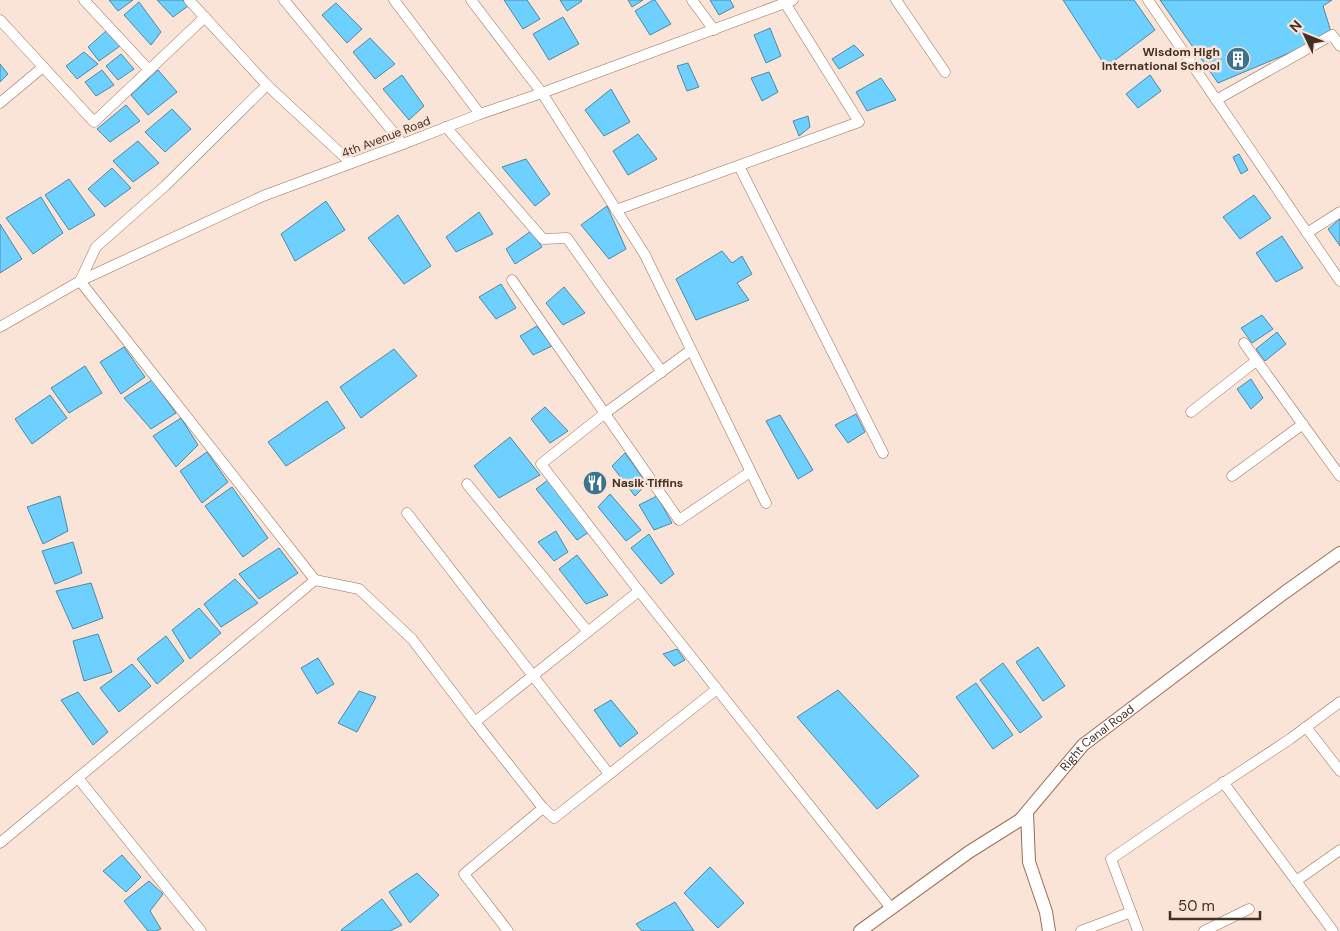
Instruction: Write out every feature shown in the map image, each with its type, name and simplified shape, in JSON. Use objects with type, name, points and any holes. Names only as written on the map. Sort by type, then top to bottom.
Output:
[{"type":"street","points":[[84,0],[149,70]]},
{"type":"street","points":[[189,0],[268,85],[351,164]]},
{"type":"street","points":[[284,0],[403,144]]},
{"type":"street","points":[[394,0],[480,114]]},
{"type":"street","points":[[692,0],[714,30]]},
{"type":"street","points":[[896,0],[945,72]]},
{"type":"street","points":[[1148,0],[1340,281]]},
{"type":"street","points":[[475,1],[542,93],[644,255],[766,503]]},
{"type":"street","points":[[616,210],[859,122],[789,2]]},
{"type":"street","name":"4th Avenue Road","points":[[0,327],[80,281],[263,196],[480,114],[789,2]]},
{"type":"street","points":[[0,20],[94,122],[205,17]]},
{"type":"street","points":[[1216,100],[1332,34],[1340,46]]},
{"type":"street","points":[[0,103],[43,66]]},
{"type":"street","points":[[268,85],[165,186],[96,247],[80,281],[315,580],[359,589],[412,639],[543,808],[554,818],[717,689]]},
{"type":"street","points":[[446,127],[543,239],[567,238],[662,372]]},
{"type":"street","points":[[738,166],[883,453]]},
{"type":"street","points":[[1307,234],[1340,212]]},
{"type":"street","points":[[512,280],[679,520],[750,472]]},
{"type":"street","points":[[1244,344],[1340,476]]},
{"type":"street","points":[[691,350],[604,414],[541,464],[639,591],[891,908]]},
{"type":"street","points":[[1191,412],[1256,361]]},
{"type":"street","points":[[1232,476],[1302,424]]},
{"type":"street","points":[[467,484],[588,632]]},
{"type":"street","points":[[407,513],[609,774]]},
{"type":"street","name":"Right Canal Road","points":[[860,931],[968,852],[1020,820],[1083,745],[1340,553]]},
{"type":"street","points":[[0,844],[315,580]]},
{"type":"street","points":[[475,722],[639,591]]},
{"type":"street","points":[[1138,931],[1111,859],[1223,782],[1290,739],[1340,702]]},
{"type":"street","points":[[1306,727],[1340,771]]},
{"type":"street","points":[[78,778],[201,931]]},
{"type":"street","points":[[1223,782],[1333,931]]},
{"type":"street","points":[[508,931],[464,874],[543,808]]},
{"type":"street","points":[[1027,813],[1029,862],[1046,912],[1049,931]]},
{"type":"street","points":[[1296,881],[1340,850]]},
{"type":"street","points":[[1204,931],[1249,909]]},
{"type":"street","points":[[1081,931],[1131,912]]},
{"type":"building","points":[[109,0],[133,0],[118,11]]},
{"type":"building","points":[[157,0],[183,0],[188,6],[173,17]]},
{"type":"building","points":[[504,0],[527,0],[540,19],[523,29]]},
{"type":"building","points":[[560,0],[581,0],[582,1],[567,11]]},
{"type":"building","points":[[628,0],[643,0],[632,7]]},
{"type":"building","points":[[655,0],[671,24],[650,35],[635,11]]},
{"type":"building","points":[[710,0],[730,0],[734,7],[719,15]]},
{"type":"building","points":[[1063,0],[1134,0],[1155,30],[1106,67]]},
{"type":"building","name":"Wisdom High International School","points":[[1160,0],[1332,0],[1323,6],[1332,35],[1218,83]]},
{"type":"building","points":[[139,2],[161,32],[151,45],[124,15]]},
{"type":"building","points":[[336,3],[362,29],[347,43],[322,15]]},
{"type":"building","points":[[563,17],[579,44],[549,60],[533,34]]},
{"type":"building","points":[[770,28],[781,56],[766,63],[754,35]]},
{"type":"building","points":[[106,31],[120,46],[99,61],[88,47]]},
{"type":"building","points":[[370,38],[395,64],[375,79],[353,52]]},
{"type":"building","points":[[854,45],[864,55],[839,69],[832,59]]},
{"type":"building","points":[[84,52],[98,64],[77,79],[66,66]]},
{"type":"building","points":[[121,54],[134,69],[118,80],[106,66]]},
{"type":"building","points":[[688,63],[699,87],[687,91],[677,66]]},
{"type":"building","points":[[0,64],[8,74],[0,82]]},
{"type":"building","points":[[102,70],[114,85],[96,96],[85,82]]},
{"type":"building","points":[[158,70],[177,92],[148,115],[131,95]]},
{"type":"building","points":[[769,72],[778,92],[762,101],[751,78]]},
{"type":"building","points":[[402,75],[424,106],[409,120],[383,89]]},
{"type":"building","points":[[1150,75],[1161,91],[1138,108],[1126,94]]},
{"type":"building","points":[[881,78],[896,100],[867,111],[856,92]]},
{"type":"building","points":[[611,89],[630,122],[604,136],[585,110]]},
{"type":"building","points":[[126,105],[140,121],[110,142],[97,129]]},
{"type":"building","points":[[172,109],[191,129],[165,152],[145,132]]},
{"type":"building","points":[[808,116],[810,127],[799,136],[793,121]]},
{"type":"building","points":[[638,134],[657,159],[628,175],[613,151]]},
{"type":"building","points":[[138,141],[159,163],[133,182],[113,161]]},
{"type":"building","points":[[1239,154],[1248,170],[1241,174],[1233,157]]},
{"type":"building","points":[[526,159],[550,194],[535,206],[502,167]]},
{"type":"building","points":[[112,168],[131,188],[105,207],[88,189]]},
{"type":"building","points":[[69,179],[95,215],[69,230],[45,195]]},
{"type":"building","points":[[1254,195],[1271,218],[1240,239],[1223,217]]},
{"type":"building","points":[[41,197],[63,233],[33,254],[6,218]]},
{"type":"building","points":[[326,201],[345,230],[295,261],[281,234]]},
{"type":"building","points":[[607,206],[626,249],[609,259],[581,225]]},
{"type":"building","points":[[479,212],[493,234],[456,252],[446,237]]},
{"type":"building","points":[[398,215],[431,266],[404,284],[368,238]]},
{"type":"building","points":[[1340,219],[1340,246],[1328,229]]},
{"type":"building","points":[[0,224],[22,259],[0,273]]},
{"type":"building","points":[[531,231],[542,247],[515,264],[506,249]]},
{"type":"building","points":[[1282,236],[1303,268],[1276,282],[1256,253]]},
{"type":"building","points":[[722,251],[732,263],[742,256],[752,274],[737,283],[749,300],[696,320],[676,279]]},
{"type":"building","points":[[501,284],[516,308],[496,319],[479,297]]},
{"type":"building","points":[[564,287],[585,313],[563,325],[546,303]]},
{"type":"building","points":[[1262,315],[1273,329],[1252,343],[1241,328]]},
{"type":"building","points":[[537,326],[552,346],[533,355],[520,336]]},
{"type":"building","points":[[1277,332],[1286,344],[1265,361],[1256,349]]},
{"type":"building","points":[[124,347],[145,377],[121,394],[100,362]]},
{"type":"building","points":[[394,349],[417,376],[361,418],[340,387]]},
{"type":"building","points":[[85,366],[102,393],[69,413],[51,388]]},
{"type":"building","points":[[1251,379],[1263,398],[1251,409],[1237,389]]},
{"type":"building","points":[[152,380],[176,413],[151,429],[124,398]]},
{"type":"building","points":[[50,395],[67,418],[32,444],[15,419]]},
{"type":"building","points":[[327,401],[345,428],[286,466],[268,442]]},
{"type":"building","points":[[545,407],[568,431],[550,443],[531,419]]},
{"type":"building","points":[[856,414],[865,432],[848,443],[835,425]]},
{"type":"building","points":[[780,415],[813,470],[798,479],[766,421]]},
{"type":"building","points":[[181,418],[198,445],[176,467],[153,436]]},
{"type":"building","points":[[510,437],[540,475],[499,498],[474,466]]},
{"type":"building","points":[[207,452],[228,482],[202,503],[180,471]]},
{"type":"building","points":[[625,453],[647,484],[635,496],[612,466]]},
{"type":"building","points":[[548,480],[589,532],[577,540],[536,489]]},
{"type":"building","points":[[232,487],[268,538],[243,557],[205,506]]},
{"type":"building","points":[[610,494],[641,530],[626,541],[598,507]]},
{"type":"building","points":[[60,496],[68,531],[43,544],[27,507]]},
{"type":"building","points":[[657,496],[672,523],[654,530],[639,505]]},
{"type":"building","points":[[556,531],[568,552],[554,561],[538,542]]},
{"type":"building","points":[[649,534],[674,574],[661,584],[631,548]]},
{"type":"building","points":[[73,542],[82,573],[55,584],[42,551]]},
{"type":"building","points":[[279,548],[298,573],[259,599],[239,574]]},
{"type":"building","points":[[577,555],[608,595],[586,604],[559,569]]},
{"type":"building","points":[[235,579],[258,603],[221,627],[204,604]]},
{"type":"building","points":[[91,583],[103,618],[73,629],[56,591]]},
{"type":"building","points":[[199,608],[221,633],[190,659],[172,630]]},
{"type":"building","points":[[98,634],[112,672],[84,681],[73,641]]},
{"type":"building","points":[[166,636],[184,661],[157,684],[137,659]]},
{"type":"building","points":[[1038,647],[1065,686],[1043,701],[1016,662]]},
{"type":"building","points":[[677,649],[685,660],[674,666],[663,654]]},
{"type":"building","points":[[318,658],[334,684],[317,694],[301,668]]},
{"type":"building","points":[[1003,663],[1042,717],[1020,733],[980,680]]},
{"type":"building","points":[[132,664],[151,686],[119,712],[100,688]]},
{"type":"building","points":[[976,683],[1013,735],[993,749],[956,697]]},
{"type":"building","points":[[838,690],[919,776],[877,809],[797,717]]},
{"type":"building","points":[[359,691],[376,697],[357,732],[338,723]]},
{"type":"building","points":[[78,692],[108,732],[93,745],[61,700]]},
{"type":"building","points":[[611,700],[638,733],[620,747],[594,710]]},
{"type":"building","points":[[122,855],[141,877],[126,892],[103,871]]},
{"type":"building","points":[[710,867],[744,903],[718,928],[684,893]]},
{"type":"building","points":[[417,873],[439,895],[410,923],[389,892]]},
{"type":"building","points":[[149,881],[163,894],[150,911],[161,929],[156,931],[148,931],[124,901]]},
{"type":"building","points":[[382,899],[402,925],[390,931],[341,930]]},
{"type":"building","points":[[675,902],[694,931],[642,931],[636,924]]},
{"type":"place","name":"Wisdom High International School","points":[[1238,59]]},
{"type":"place","name":"Nasik Tiffins","points":[[595,483]]}]
